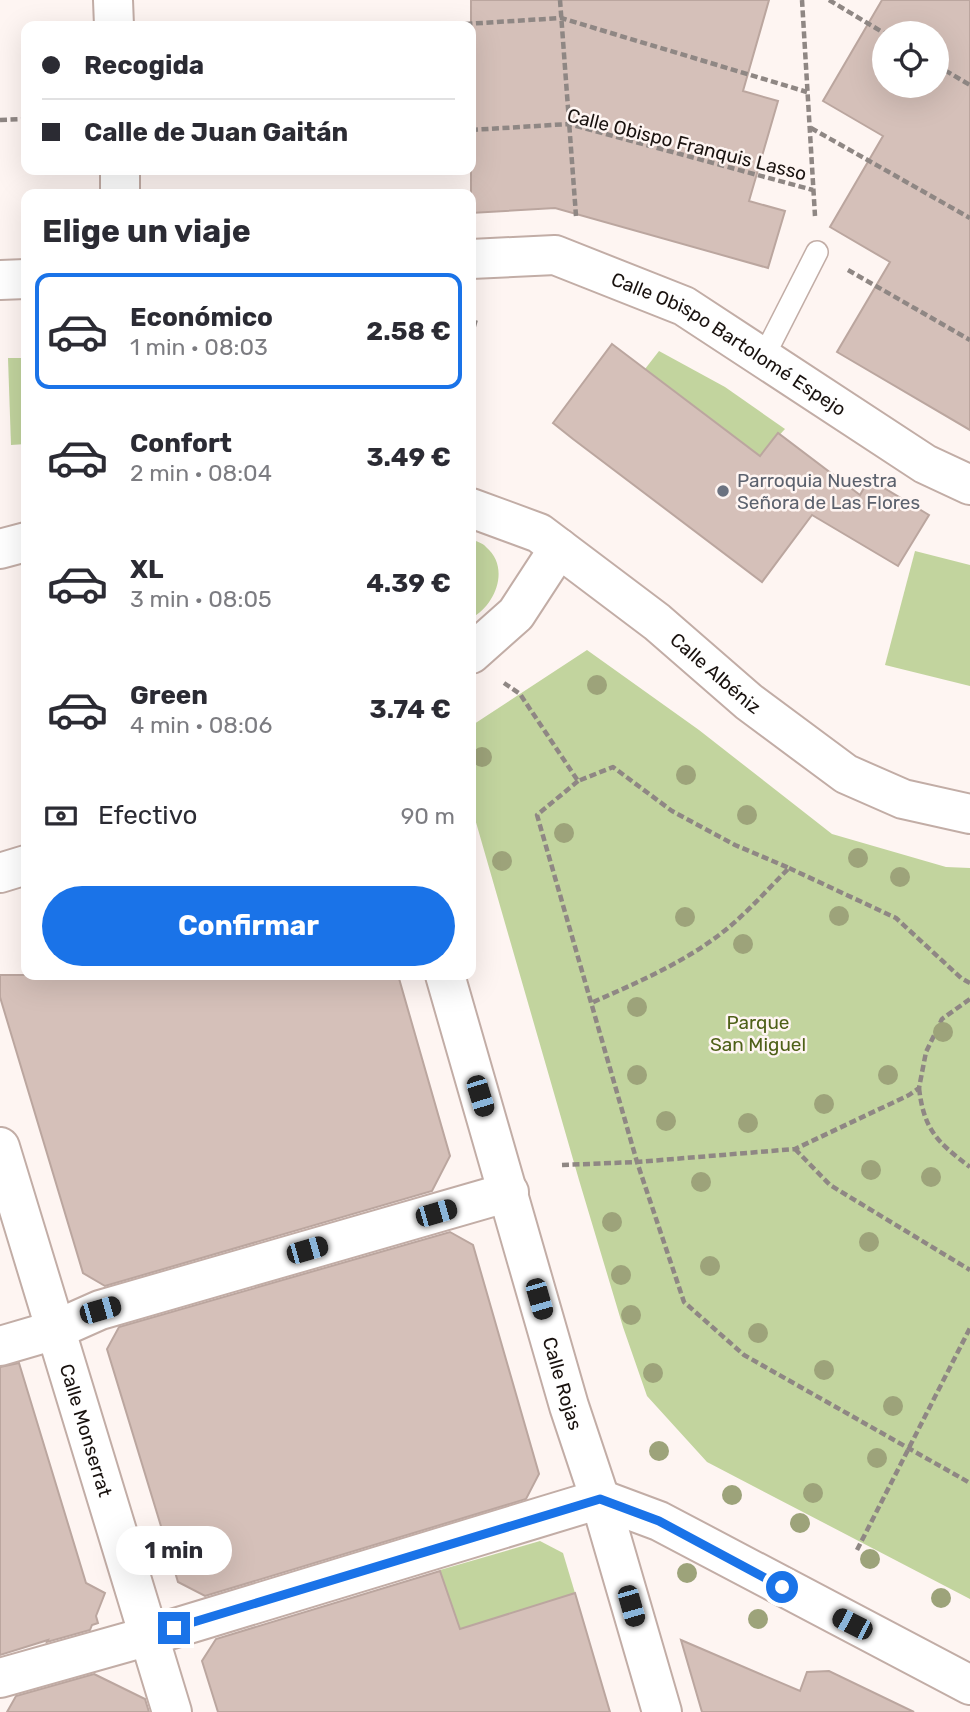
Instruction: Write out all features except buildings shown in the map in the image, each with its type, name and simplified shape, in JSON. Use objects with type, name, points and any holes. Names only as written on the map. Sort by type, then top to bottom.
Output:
[{"type":"street","points":[[113,0],[114,21]]},
{"type":"street","name":"Calle Obispo Bartolomé Espejo","points":[[476,259],[555,255],[684,306],[925,464],[970,485]]},
{"type":"street","points":[[0,280],[21,279]]},
{"type":"street","name":"Calle Albéniz","points":[[476,510],[540,533],[657,622],[749,702],[846,774],[903,799],[970,814]]},
{"type":"street","points":[[0,549],[21,543]]},
{"type":"street","points":[[476,650],[516,614],[559,548]]},
{"type":"street","points":[[0,873],[21,867]]},
{"type":"street","name":"Calle Rojas","points":[[446,980],[569,1406],[600,1499],[662,1712]]},
{"type":"street","name":"Calle Monserrat","points":[[0,1147],[172,1712]]},
{"type":"street","points":[[0,1346],[55,1330],[100,1310],[509,1192]]},
{"type":"street","points":[[0,1678],[149,1636],[600,1499],[659,1521],[970,1685]]},
{"type":"lane","points":[[763,358],[817,252]]},
{"type":"path","points":[[560,0],[576,221]]},
{"type":"path","points":[[802,0],[817,252],[970,340]]},
{"type":"path","points":[[829,0],[872,26]]},
{"type":"path","points":[[476,23],[561,18],[807,92]]},
{"type":"path","points":[[949,73],[970,85]]},
{"type":"path","points":[[0,120],[21,119]]},
{"type":"path","name":"Calle Obispo Franquis Lasso","points":[[476,130],[569,124],[813,190]]},
{"type":"path","points":[[810,128],[970,218]]},
{"type":"path","points":[[501,681],[520,694],[578,782]]},
{"type":"path","points":[[970,983],[961,978],[896,918],[735,845],[672,811],[613,767],[578,782],[537,815],[637,1162],[684,1302],[744,1355],[907,1450],[970,1483]]},
{"type":"path","points":[[592,1003],[640,982],[687,955],[735,922],[789,868]]},
{"type":"path","points":[[970,999],[942,1019],[926,1052],[919,1088],[922,1110],[940,1144],[970,1167]]},
{"type":"path","points":[[562,1165],[637,1162],[795,1149],[919,1088]]},
{"type":"path","points":[[795,1149],[830,1185],[970,1270]]},
{"type":"path","points":[[857,1550],[970,1328]]},
{"type":"green space","points":[[659,351],[725,387],[785,429],[760,456],[645,369]]},
{"type":"green space","points":[[8,358],[21,358],[21,444],[11,445]]},
{"type":"green space","points":[[476,542],[485,546],[494,556],[499,576],[493,596],[476,615]]},
{"type":"green space","points":[[915,551],[970,565],[970,686],[885,665]]},
{"type":"green space","name":"Parque San Miguel","points":[[587,650],[699,730],[832,834],[946,867],[970,868],[970,1599],[707,1462],[647,1396],[623,1327],[579,1180],[476,822],[476,723]]},
{"type":"green space","points":[[540,1541],[563,1553],[575,1593],[459,1630],[440,1570]]},
{"type":"place","name":"Parroquia Nuestra Señora de Las Flores","points":[[723,491]]},
{"type":"route","points":[[174,1628],[600,1499],[659,1521],[782,1587]]}]
